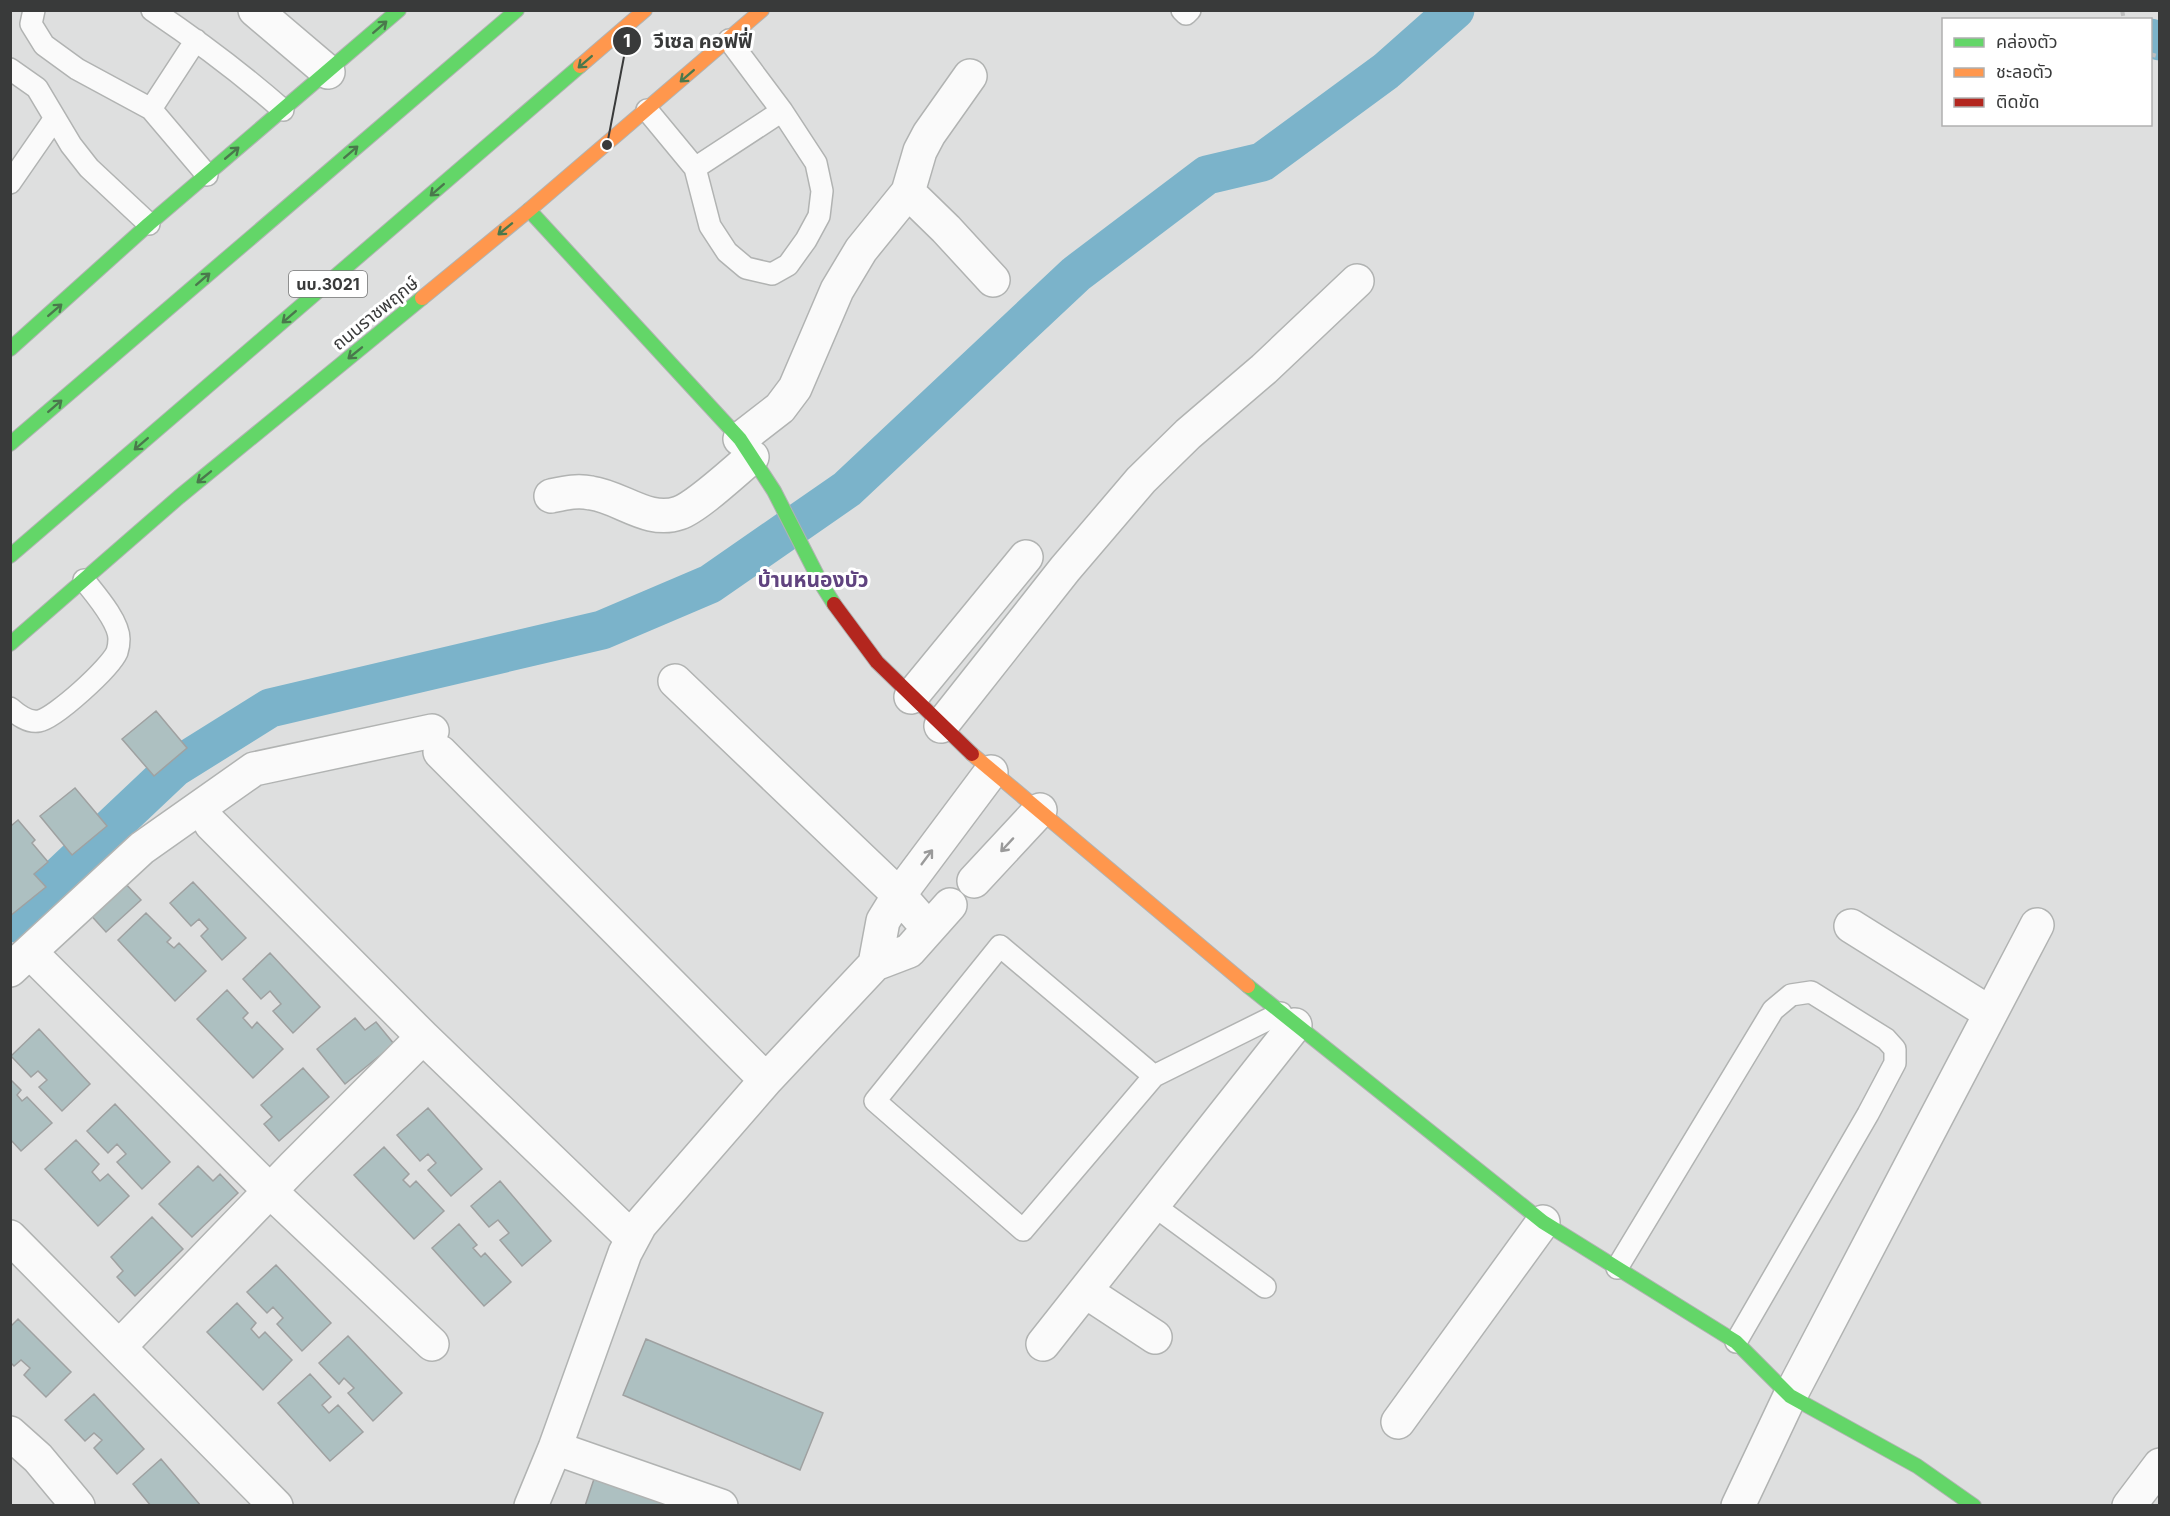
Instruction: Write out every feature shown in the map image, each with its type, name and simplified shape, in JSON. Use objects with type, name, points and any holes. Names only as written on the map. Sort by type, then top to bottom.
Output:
[{"type":"main road","points":[[10,349],[149,224],[399,10]]},
{"type":"main road","points":[[10,444],[517,10]]},
{"type":"main road","name":"นบ.3021","points":[[10,556],[645,10]]},
{"type":"main road","name":"ถนนราชพฤกษ์","points":[[10,644],[179,497],[529,210],[762,10]]},
{"type":"main road","points":[[529,210],[683,375],[746,448],[774,491],[822,585],[847,623],[878,662],[911,698],[991,772],[1040,810],[1288,1019],[1543,1222],[1736,1342],[1790,1396],[1917,1466],[1974,1506]]},
{"type":"street","points":[[255,10],[328,72]]},
{"type":"street","points":[[551,496],[572,491],[593,493],[640,512],[662,515],[679,513],[693,504],[746,448],[795,388],[837,290],[861,250],[908,192],[920,151],[929,134],[970,76]]},
{"type":"street","points":[[908,192],[993,280]]},
{"type":"street","points":[[941,726],[1065,569],[1141,480],[1188,434],[1264,369],[1358,281]]},
{"type":"street","points":[[911,698],[1026,557]]},
{"type":"street","points":[[675,681],[898,895],[928,928]]},
{"type":"street","points":[[432,1344],[26,966],[142,848],[254,769],[436,742],[766,1080]]},
{"type":"street","points":[[874,964],[883,921],[898,895],[991,772]]},
{"type":"street","points":[[974,881],[1040,810]]},
{"type":"street","points":[[212,824],[423,1037],[632,1238]]},
{"type":"street","points":[[531,1506],[555,1448],[625,1253],[640,1225],[766,1080],[874,964],[909,951],[951,905]]},
{"type":"street","points":[[1738,1506],[1790,1396],[2037,925]]},
{"type":"street","points":[[1851,926],[1990,1013]]},
{"type":"street","points":[[1043,1344],[1153,1205],[1288,1019]]},
{"type":"street","points":[[120,1346],[423,1037]]},
{"type":"street","points":[[1398,1422],[1543,1222]]},
{"type":"street","points":[[10,1238],[120,1346],[276,1506]]},
{"type":"street","points":[[1085,1291],[1155,1337]]},
{"type":"street","points":[[10,1433],[38,1458],[78,1506]]},
{"type":"street","points":[[555,1448],[720,1506]]},
{"type":"street","points":[[2128,1506],[2160,1465]]},
{"type":"lane","points":[[34,10],[32,24],[44,45],[77,69],[151,109],[207,175]]},
{"type":"lane","points":[[152,10],[240,72],[283,110]]},
{"type":"lane","points":[[1182,10],[1186,14],[1190,10]]},
{"type":"lane","points":[[151,109],[196,40]]},
{"type":"lane","points":[[647,110],[695,168],[710,226],[727,252],[746,268],[772,274],[788,265],[806,240],[819,216],[822,191],[816,163],[782,111],[729,40]]},
{"type":"lane","points":[[10,69],[37,88],[71,145],[89,168],[149,224]]},
{"type":"lane","points":[[695,168],[782,111]]},
{"type":"lane","points":[[10,183],[55,118]]},
{"type":"lane","points":[[10,708],[20,716],[36,722],[51,717],[90,684],[117,653],[120,637],[111,615],[84,580]]},
{"type":"lane","points":[[1154,1076],[1000,946],[875,1101],[1023,1230],[1154,1076],[1288,1019]]},
{"type":"lane","points":[[1617,1268],[1773,1010],[1791,995],[1811,992],[1886,1039],[1895,1049],[1896,1063],[1736,1342]]},
{"type":"lane","points":[[1153,1205],[1265,1287]]},
{"type":"building","points":[[156,711],[187,748],[154,776],[122,739]]},
{"type":"building","points":[[75,788],[107,826],[72,855],[40,816]]},
{"type":"building","points":[[18,820],[35,840],[32,843],[48,862],[34,874],[46,887],[10,916],[10,823],[12,825]]},
{"type":"building","points":[[121,879],[141,900],[106,932],[87,911]]},
{"type":"building","points":[[193,882],[246,938],[222,960],[201,936],[208,929],[199,919],[191,926],[170,903]]},
{"type":"building","points":[[146,913],[171,938],[167,942],[174,948],[179,943],[206,971],[175,1001],[118,940]]},
{"type":"building","points":[[270,953],[320,1007],[293,1033],[273,1011],[281,1004],[270,991],[261,999],[243,979]]},
{"type":"building","points":[[227,990],[248,1013],[243,1018],[252,1028],[257,1022],[283,1049],[253,1078],[197,1019]]},
{"type":"building","points":[[355,1018],[365,1030],[376,1022],[394,1044],[345,1084],[317,1049]]},
{"type":"building","points":[[39,1029],[90,1084],[62,1111],[39,1087],[47,1080],[38,1071],[31,1077],[11,1056]]},
{"type":"building","points":[[303,1068],[329,1097],[279,1141],[264,1124],[272,1117],[261,1105]]},
{"type":"building","points":[[10,1079],[21,1090],[17,1095],[22,1101],[27,1097],[52,1123],[21,1151],[10,1139]]},
{"type":"building","points":[[115,1104],[170,1162],[142,1189],[117,1162],[126,1154],[117,1144],[108,1153],[87,1131]]},
{"type":"building","points":[[428,1108],[482,1169],[451,1196],[428,1170],[436,1163],[428,1154],[420,1161],[397,1135]]},
{"type":"building","points":[[76,1140],[99,1164],[92,1172],[100,1181],[108,1174],[129,1196],[98,1226],[45,1169]]},
{"type":"building","points":[[384,1147],[409,1174],[403,1180],[410,1187],[416,1181],[444,1211],[414,1239],[354,1175]]},
{"type":"building","points":[[198,1166],[213,1181],[220,1174],[238,1193],[192,1237],[159,1204]]},
{"type":"building","points":[[500,1181],[551,1241],[522,1266],[500,1240],[509,1233],[498,1220],[489,1227],[471,1206]]},
{"type":"building","points":[[152,1217],[183,1249],[135,1296],[117,1277],[123,1271],[111,1257]]},
{"type":"building","points":[[459,1224],[477,1245],[473,1248],[481,1257],[485,1253],[511,1282],[484,1306],[432,1248]]},
{"type":"building","points":[[276,1265],[331,1323],[302,1351],[277,1324],[283,1318],[273,1307],[267,1313],[247,1292]]},
{"type":"building","points":[[237,1303],[256,1323],[251,1329],[259,1338],[265,1332],[292,1360],[263,1390],[207,1332]]},
{"type":"building","points":[[18,1319],[71,1372],[46,1397],[24,1375],[30,1368],[21,1360],[14,1366],[10,1362],[10,1327]]},
{"type":"building","points":[[348,1336],[402,1393],[373,1421],[348,1393],[354,1388],[344,1378],[339,1384],[319,1363]]},
{"type":"building","points":[[646,1339],[823,1413],[800,1470],[623,1395]]},
{"type":"building","points":[[310,1374],[331,1397],[322,1405],[329,1413],[338,1405],[363,1432],[330,1461],[278,1403]]},
{"type":"building","points":[[94,1394],[144,1449],[117,1474],[94,1448],[102,1440],[94,1433],[85,1441],[65,1420]]},
{"type":"building","points":[[161,1459],[201,1506],[151,1506],[133,1484]]},
{"type":"building","points":[[597,1470],[693,1506],[585,1506]]},
{"type":"waterway","points":[[10,923],[174,768],[270,708],[602,630],[710,584],[847,489],[1076,274],[1207,175],[1262,162],[1386,71],[1455,10]]},
{"type":"waterway","points":[[2152,39],[2160,41]]},
{"type":"traffic: fast","points":[[10,349],[149,224],[399,10]]},
{"type":"traffic: fast","points":[[10,444],[517,10]]},
{"type":"traffic: fast","points":[[10,556],[580,66]]},
{"type":"traffic: fast","points":[[529,210],[740,439],[774,491],[834,604]]},
{"type":"traffic: fast","points":[[10,644],[179,497],[422,298]]},
{"type":"traffic: fast","points":[[1248,986],[1543,1222],[1736,1342],[1790,1396],[1917,1466],[1974,1506]]},
{"type":"traffic: slow","points":[[580,66],[645,10]]},
{"type":"traffic: slow","points":[[422,298],[529,210],[762,10]]},
{"type":"traffic: slow","points":[[972,754],[1248,986]]},
{"type":"traffic: jam","points":[[834,604],[877,662],[972,754]]},
{"type":"place","name":"วีเซล คอฟฟี่","points":[[607,145]]},
{"type":"district","name":"บ้านหนองบัว","points":[[813,579]]}]
